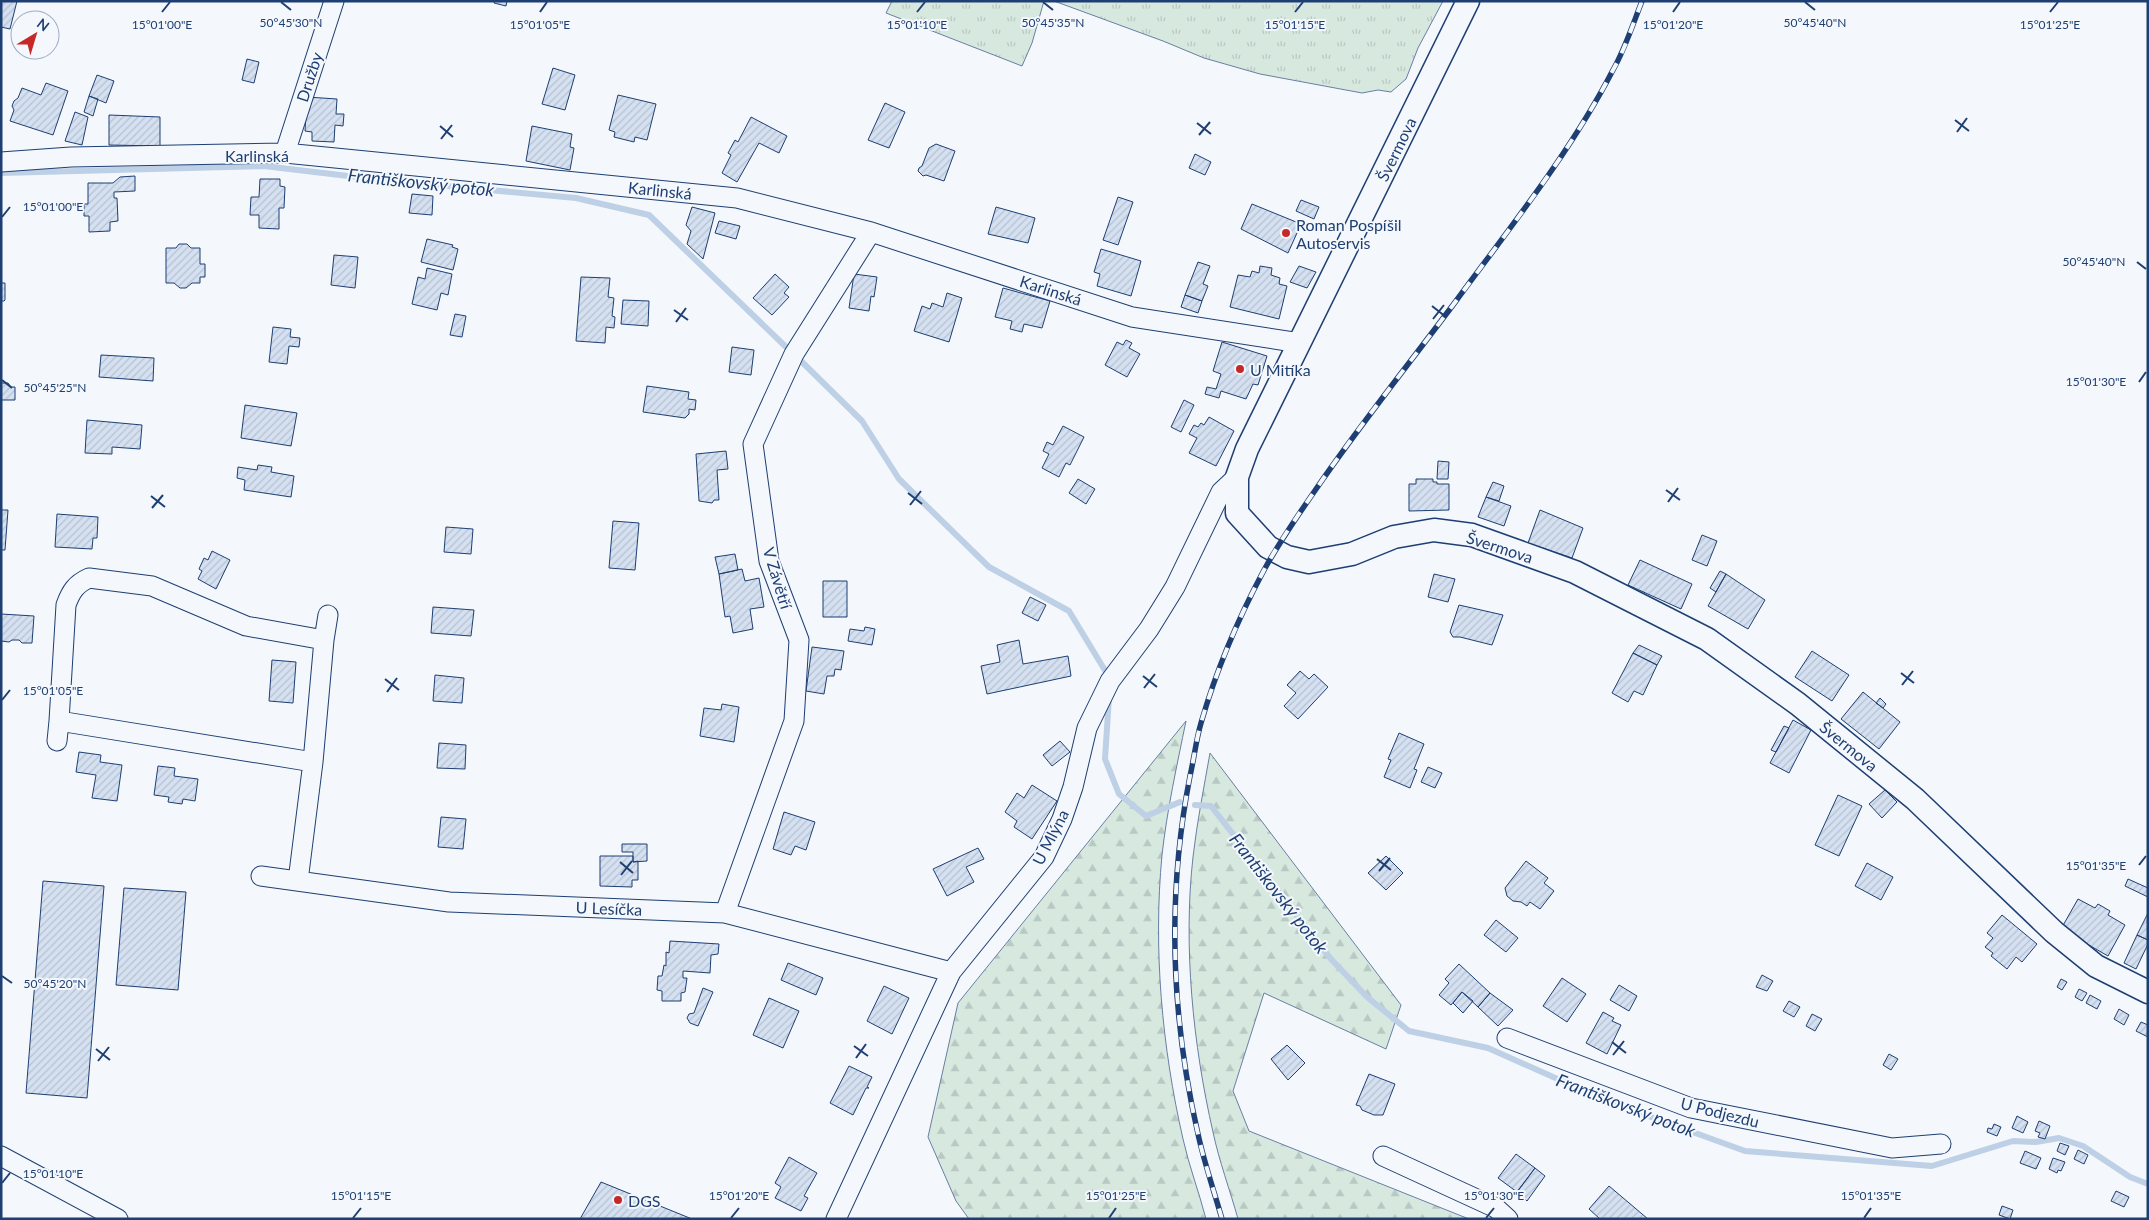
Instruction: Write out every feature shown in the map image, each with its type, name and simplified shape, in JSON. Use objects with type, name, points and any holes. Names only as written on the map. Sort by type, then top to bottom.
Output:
[{"type":"street","name":"Družby","points":[[285,153],[334,1]]},
{"type":"street","name":"Švermova","points":[[1468,1],[1247,449],[1237,477],[1237,513],[1268,547],[1287,558],[1308,562],[1352,554],[1394,537],[1434,530],[1472,535],[1575,572],[1707,639],[1798,704],[1915,799],[2054,932],[2096,966],[2148,992]]},
{"type":"street","name":"Karlinská","points":[[1,162],[71,157],[285,153],[737,198],[871,232],[1132,317],[1300,343]]},
{"type":"street","name":"V Závětří","points":[[725,912],[794,721],[799,640],[769,560],[753,444],[794,354],[871,232]]},
{"type":"street","name":"U Mlýna","points":[[836,1219],[951,972],[1044,857],[1062,820],[1087,728],[1111,681],[1149,629],[1175,587],[1221,492],[1237,477]]},
{"type":"street","points":[[57,741],[66,605],[72,590],[80,582],[89,578],[152,586],[246,626],[324,640]]},
{"type":"street","points":[[298,881],[313,762],[328,615]]},
{"type":"street","points":[[59,721],[313,762]]},
{"type":"street","name":"U Lesíčka","points":[[261,876],[449,902],[725,912],[951,972]]},
{"type":"street","name":"U Podjezdu","points":[[1507,1038],[1691,1108],[1892,1148],[1942,1144]]},
{"type":"street","points":[[1,1156],[118,1219]]},
{"type":"street","points":[[1383,1156],[1496,1208],[1508,1219]]},
{"type":"green space","points":[[892,1],[1044,1],[1032,43],[1022,66],[886,13]]},
{"type":"green space","points":[[1054,1],[1443,1],[1418,48],[1406,79],[1391,92],[1378,90],[1362,93],[1260,74],[1204,58]]},
{"type":"green space","points":[[1186,721],[1169,804],[1162,855],[1159,890],[1159,962],[1165,1033],[1176,1104],[1185,1149],[1206,1219],[969,1219],[956,1201],[928,1137],[958,1003]]},
{"type":"green space","points":[[1210,753],[1401,1005],[1386,1049],[1264,993],[1233,1091],[1249,1131],[1469,1219],[1238,1219],[1218,1154],[1206,1099],[1195,1030],[1192,995],[1189,925],[1190,891],[1196,831]]},
{"type":"building","points":[[1,1],[17,1],[15,10],[10,10],[10,29],[1,27]]},
{"type":"building","points":[[495,1],[507,1],[506,6],[494,3]]},
{"type":"building","points":[[247,59],[259,62],[254,83],[242,80]]},
{"type":"building","points":[[553,68],[575,75],[565,110],[542,104]]},
{"type":"building","points":[[97,75],[114,81],[106,103],[89,96]]},
{"type":"building","points":[[46,83],[68,91],[53,135],[10,121],[14,110],[12,106],[22,88],[41,95]]},
{"type":"building","points":[[618,95],[656,104],[647,140],[635,137],[634,142],[614,137],[615,132],[609,130]]},
{"type":"building","points":[[89,96],[98,99],[93,116],[84,112]]},
{"type":"building","points":[[307,97],[337,99],[336,114],[344,114],[343,126],[335,125],[334,142],[312,141],[312,132],[305,131]]},
{"type":"building","points":[[885,103],[905,112],[889,148],[868,140]]},
{"type":"building","points":[[75,112],[88,117],[82,145],[65,141]]},
{"type":"building","points":[[109,115],[160,117],[160,146],[109,145]]},
{"type":"building","points":[[751,117],[787,136],[779,153],[759,143],[737,182],[722,173],[731,155],[728,153],[735,140],[738,142]]},
{"type":"building","points":[[532,126],[572,134],[570,147],[574,148],[570,170],[526,161]]},
{"type":"building","points":[[936,144],[955,151],[944,181],[926,175],[923,176],[918,171],[929,148]]},
{"type":"building","points":[[1195,154],[1211,162],[1205,175],[1189,168]]},
{"type":"building","points":[[135,176],[135,191],[114,192],[114,198],[117,198],[118,221],[110,222],[110,231],[89,232],[89,216],[84,216],[84,204],[88,204],[88,183],[113,183],[120,177]]},
{"type":"building","points":[[260,179],[280,179],[280,186],[285,187],[284,208],[279,208],[279,229],[259,228],[259,215],[250,215],[251,197],[259,197]]},
{"type":"building","points":[[412,194],[433,196],[432,215],[409,213]]},
{"type":"building","points":[[1118,197],[1133,202],[1118,245],[1103,240]]},
{"type":"building","points":[[1301,200],[1319,207],[1314,219],[1296,211]]},
{"type":"building","points":[[1252,204],[1301,224],[1288,253],[1241,229]]},
{"type":"building","points":[[692,207],[715,213],[703,259],[687,244],[691,231],[686,225]]},
{"type":"building","points":[[996,207],[1035,218],[1028,243],[988,234]]},
{"type":"building","points":[[719,221],[740,226],[736,239],[715,233]]},
{"type":"building","points":[[427,239],[453,245],[452,247],[458,249],[453,270],[421,262]]},
{"type":"building","points":[[179,244],[187,244],[191,248],[200,248],[200,264],[205,264],[205,277],[200,277],[200,283],[192,283],[186,288],[180,288],[174,283],[166,283],[166,248],[176,248]]},
{"type":"building","points":[[1101,249],[1141,261],[1131,296],[1097,286],[1100,274],[1094,272]]},
{"type":"building","points":[[334,255],[358,257],[355,288],[331,285]]},
{"type":"building","points":[[1198,262],[1210,266],[1203,284],[1208,286],[1202,301],[1185,295]]},
{"type":"building","points":[[1260,266],[1272,268],[1271,275],[1280,278],[1279,284],[1287,286],[1279,319],[1230,307],[1238,275],[1250,277],[1252,271],[1259,273]]},
{"type":"building","points":[[1299,266],[1316,272],[1307,288],[1290,282]]},
{"type":"building","points":[[427,268],[452,274],[448,295],[441,293],[437,310],[412,304],[418,277],[425,279]]},
{"type":"building","points":[[775,274],[789,287],[784,293],[789,297],[772,315],[753,298]]},
{"type":"building","points":[[854,274],[877,277],[874,297],[871,296],[869,311],[849,308]]},
{"type":"building","points":[[581,277],[610,278],[608,297],[614,298],[612,316],[615,317],[614,328],[606,327],[605,343],[576,341]]},
{"type":"building","points":[[1,283],[5,283],[4,301],[1,301]]},
{"type":"building","points":[[1003,288],[1050,301],[1042,328],[1024,324],[1022,332],[1010,329],[1012,321],[995,317]]},
{"type":"building","points":[[947,293],[962,298],[949,342],[914,331],[922,306],[930,309],[932,303],[943,307]]},
{"type":"building","points":[[1185,295],[1202,301],[1198,313],[1181,307]]},
{"type":"building","points":[[623,300],[649,301],[648,326],[621,324]]},
{"type":"building","points":[[455,314],[466,316],[462,337],[450,335]]},
{"type":"building","points":[[273,327],[291,329],[290,337],[300,338],[299,347],[289,346],[287,364],[269,362]]},
{"type":"building","points":[[1126,340],[1132,343],[1129,348],[1140,354],[1127,377],[1105,365],[1117,342],[1123,345]]},
{"type":"building","points":[[1222,342],[1267,356],[1258,385],[1253,384],[1246,399],[1221,391],[1219,398],[1205,394],[1207,387],[1216,389],[1221,374],[1213,371]]},
{"type":"building","points":[[732,347],[754,350],[751,375],[729,372]]},
{"type":"building","points":[[101,355],[154,358],[153,381],[99,377]]},
{"type":"building","points":[[1,383],[8,383],[11,387],[15,387],[15,400],[1,400]]},
{"type":"building","points":[[647,386],[689,392],[688,399],[696,400],[695,410],[689,409],[689,414],[685,418],[643,412]]},
{"type":"building","points":[[1184,400],[1194,405],[1181,432],[1171,427]]},
{"type":"building","points":[[245,405],[297,413],[291,446],[241,438]]},
{"type":"building","points":[[1209,417],[1234,431],[1216,466],[1189,453],[1197,438],[1189,434],[1194,425],[1198,427],[1201,423],[1204,425]]},
{"type":"building","points":[[87,420],[142,425],[140,449],[112,447],[112,454],[85,453]]},
{"type":"building","points":[[1063,426],[1084,437],[1070,465],[1066,463],[1059,477],[1042,468],[1049,454],[1043,451],[1047,442],[1053,445]]},
{"type":"building","points":[[726,451],[728,469],[717,470],[719,500],[714,500],[712,503],[699,501],[696,454]]},
{"type":"building","points":[[1438,461],[1449,462],[1448,479],[1437,479]]},
{"type":"building","points":[[258,465],[272,467],[271,472],[294,476],[291,497],[244,490],[245,480],[237,478],[238,467],[257,470]]},
{"type":"building","points":[[1078,479],[1095,489],[1086,504],[1069,493]]},
{"type":"building","points":[[1416,479],[1433,479],[1433,482],[1437,482],[1437,484],[1449,484],[1449,510],[1409,511],[1409,484],[1416,484]]},
{"type":"building","points":[[1493,482],[1504,486],[1499,501],[1486,497]]},
{"type":"building","points":[[1486,497],[1511,506],[1504,526],[1478,517]]},
{"type":"building","points":[[1,510],[8,510],[5,550],[1,550]]},
{"type":"building","points":[[1540,510],[1583,528],[1572,558],[1528,543]]},
{"type":"building","points":[[57,514],[98,517],[97,538],[93,538],[92,549],[55,547]]},
{"type":"building","points":[[613,521],[639,523],[635,570],[609,568]]},
{"type":"building","points":[[446,527],[473,529],[471,554],[444,552]]},
{"type":"building","points":[[1702,535],[1717,541],[1707,566],[1692,560]]},
{"type":"building","points":[[212,551],[230,560],[216,589],[198,579],[202,571],[199,569],[204,558],[208,560]]},
{"type":"building","points":[[735,554],[738,570],[719,574],[715,557]]},
{"type":"building","points":[[1640,560],[1692,584],[1681,609],[1628,585]]},
{"type":"building","points":[[742,569],[745,581],[759,578],[764,607],[750,609],[753,629],[733,633],[730,616],[725,617],[719,574]]},
{"type":"building","points":[[1720,571],[1726,574],[1716,592],[1710,588]]},
{"type":"building","points":[[1434,574],[1455,579],[1448,602],[1428,597]]},
{"type":"building","points":[[1726,574],[1765,600],[1748,629],[1708,606]]},
{"type":"building","points":[[823,581],[847,581],[847,617],[823,617]]},
{"type":"building","points":[[1030,597],[1046,605],[1038,621],[1022,613]]},
{"type":"building","points":[[1459,605],[1503,615],[1492,645],[1453,637],[1450,632]]},
{"type":"building","points":[[433,607],[474,610],[471,636],[431,633]]},
{"type":"building","points":[[1,614],[34,616],[32,643],[22,643],[19,640],[1,641]]},
{"type":"building","points":[[865,627],[875,629],[872,645],[848,641],[850,629],[864,631]]},
{"type":"building","points":[[1019,640],[1023,664],[1068,656],[1071,676],[987,694],[981,666],[1000,662],[997,645]]},
{"type":"building","points":[[1639,645],[1662,656],[1657,665],[1633,653]]},
{"type":"building","points":[[812,647],[844,651],[841,670],[835,669],[834,676],[827,676],[824,694],[806,691]]},
{"type":"building","points":[[1812,651],[1849,675],[1832,701],[1795,677]]},
{"type":"building","points":[[1633,653],[1657,665],[1643,695],[1634,691],[1628,702],[1612,693]]},
{"type":"building","points":[[272,660],[296,662],[293,703],[269,701]]},
{"type":"building","points":[[1300,671],[1309,679],[1314,674],[1328,687],[1298,719],[1284,706],[1296,693],[1287,685]]},
{"type":"building","points":[[435,675],[464,678],[462,703],[433,701]]},
{"type":"building","points":[[1863,692],[1900,722],[1879,749],[1841,719]]},
{"type":"building","points":[[1880,698],[1886,704],[1883,708],[1876,703]]},
{"type":"building","points":[[722,704],[739,707],[734,742],[700,736],[704,708],[721,710]]},
{"type":"building","points":[[1793,720],[1811,730],[1789,773],[1770,763]]},
{"type":"building","points":[[1784,726],[1789,728],[1776,752],[1771,750]]},
{"type":"building","points":[[1399,733],[1424,744],[1414,769],[1417,770],[1410,788],[1384,777],[1391,760],[1388,759]]},
{"type":"building","points":[[1060,741],[1070,752],[1052,766],[1043,755]]},
{"type":"building","points":[[439,743],[466,745],[465,769],[437,768]]},
{"type":"building","points":[[79,752],[101,755],[100,762],[122,765],[117,801],[92,798],[96,775],[76,772]]},
{"type":"building","points":[[158,766],[175,768],[174,776],[198,779],[195,801],[183,799],[182,804],[168,802],[169,797],[154,795]]},
{"type":"building","points":[[1428,767],[1442,773],[1435,788],[1421,782]]},
{"type":"building","points":[[1032,785],[1057,801],[1032,839],[1014,827],[1017,821],[1005,812],[1017,793],[1024,798]]},
{"type":"building","points":[[1885,790],[1897,802],[1882,818],[1869,804]]},
{"type":"building","points":[[1838,795],[1862,806],[1839,856],[1815,845]]},
{"type":"building","points":[[784,812],[815,822],[806,850],[795,846],[791,855],[773,849]]},
{"type":"building","points":[[441,817],[466,819],[463,849],[438,847]]},
{"type":"building","points":[[622,844],[647,844],[647,861],[633,862],[633,852],[622,852]]},
{"type":"building","points":[[978,848],[984,859],[966,867],[974,882],[947,896],[933,869]]},
{"type":"building","points":[[600,856],[633,856],[633,862],[638,861],[638,880],[632,880],[632,887],[600,886]]},
{"type":"building","points":[[1386,856],[1403,873],[1386,890],[1368,873]]},
{"type":"building","points":[[1526,861],[1548,878],[1544,883],[1554,891],[1540,909],[1530,902],[1527,906],[1521,902],[1513,901],[1507,896],[1505,888]]},
{"type":"building","points":[[1867,863],[1893,877],[1881,900],[1855,886]]},
{"type":"building","points":[[2128,879],[2148,888],[2148,897],[2125,886]]},
{"type":"building","points":[[43,881],[104,886],[87,1098],[26,1093]]},
{"type":"building","points":[[124,888],[186,892],[178,990],[116,985]]},
{"type":"building","points":[[2078,899],[2095,908],[2098,904],[2110,911],[2108,915],[2125,925],[2108,956],[2061,929]]},
{"type":"building","points":[[2148,913],[2148,940],[2137,935]]},
{"type":"building","points":[[2002,915],[2037,944],[2022,962],[2016,957],[2007,969],[1991,956],[1993,953],[1985,947],[1993,938],[1987,933]]},
{"type":"building","points":[[1496,920],[1518,938],[1506,952],[1484,935]]},
{"type":"building","points":[[2137,935],[2148,940],[2148,944],[2136,969],[2124,963]]},
{"type":"building","points":[[670,941],[719,944],[718,954],[711,955],[710,973],[683,971],[683,978],[687,978],[685,992],[681,993],[681,1001],[662,1001],[662,991],[657,990],[658,976],[662,976],[664,965],[666,966],[666,952],[669,953]]},
{"type":"building","points":[[788,963],[823,978],[816,995],[781,980]]},
{"type":"building","points":[[1459,964],[1490,993],[1478,1007],[1462,992],[1451,1005],[1439,995],[1449,983],[1445,979]]},
{"type":"building","points":[[1762,975],[1773,981],[1767,991],[1756,987]]},
{"type":"building","points":[[1562,978],[1586,994],[1567,1022],[1543,1006]]},
{"type":"building","points":[[2061,979],[2067,982],[2062,990],[2057,987]]},
{"type":"building","points":[[1619,985],[1637,996],[1629,1011],[1610,1000]]},
{"type":"building","points":[[884,986],[909,998],[892,1034],[867,1021]]},
{"type":"building","points":[[703,988],[713,992],[698,1026],[690,1023],[687,1018],[689,1014],[694,1013]]},
{"type":"building","points":[[2079,989],[2087,993],[2082,1001],[2075,997]]},
{"type":"building","points":[[1462,992],[1473,1001],[1463,1013],[1453,1003]]},
{"type":"building","points":[[1490,993],[1513,1010],[1498,1026],[1478,1007]]},
{"type":"building","points":[[2090,995],[2101,1001],[2097,1009],[2086,1003]]},
{"type":"building","points":[[769,998],[799,1011],[783,1048],[753,1035]]},
{"type":"building","points":[[1789,1001],[1800,1007],[1794,1017],[1783,1011]]},
{"type":"building","points":[[2119,1009],[2129,1015],[2124,1025],[2114,1019]]},
{"type":"building","points":[[1603,1012],[1614,1018],[1612,1021],[1621,1025],[1607,1054],[1586,1043]]},
{"type":"building","points":[[1812,1014],[1822,1019],[1815,1031],[1806,1026]]},
{"type":"building","points":[[2141,1022],[2148,1025],[2148,1037],[2136,1031]]},
{"type":"building","points":[[1287,1045],[1305,1063],[1288,1080],[1271,1059]]},
{"type":"building","points":[[1889,1054],[1898,1059],[1891,1070],[1883,1065]]},
{"type":"building","points":[[849,1066],[872,1077],[867,1087],[869,1088],[866,1088],[853,1115],[830,1103]]},
{"type":"building","points":[[1369,1074],[1395,1084],[1383,1115],[1374,1115],[1356,1105]]},
{"type":"building","points":[[2017,1116],[2028,1122],[2023,1133],[2012,1128]]},
{"type":"building","points":[[2039,1121],[2050,1126],[2045,1139],[2038,1137],[2040,1133],[2035,1131]]},
{"type":"building","points":[[1994,1124],[2001,1127],[1997,1136],[1987,1132],[1988,1128],[1992,1129]]},
{"type":"building","points":[[2060,1143],[2069,1146],[2065,1155],[2057,1151]]},
{"type":"building","points":[[2078,1150],[2088,1155],[2084,1164],[2074,1159]]},
{"type":"building","points":[[2025,1151],[2041,1158],[2036,1169],[2020,1163]]},
{"type":"building","points":[[1516,1154],[1535,1168],[1517,1192],[1498,1178]]},
{"type":"building","points":[[789,1157],[817,1173],[804,1196],[808,1198],[801,1211],[775,1198],[781,1187],[775,1183]]},
{"type":"building","points":[[2053,1158],[2065,1162],[2061,1171],[2058,1170],[2057,1173],[2049,1169]]},
{"type":"building","points":[[1535,1168],[1545,1176],[1527,1201],[1517,1192]]},
{"type":"building","name":"DGS","points":[[601,1182],[692,1219],[580,1219]]},
{"type":"building","points":[[1609,1186],[1648,1219],[1600,1219],[1589,1209]]},
{"type":"building","points":[[2116,1191],[2129,1197],[2124,1207],[2111,1201]]},
{"type":"building","points":[[2002,1206],[2013,1210],[2010,1219],[1999,1215]]},
{"type":"waterway","name":"Františkovský potok","points":[[1,173],[264,166],[382,180],[576,198],[649,215],[785,346]]},
{"type":"waterway","name":"Františkovský potok","points":[[799,359],[862,421],[899,479],[989,567],[1069,611],[1109,677]]},
{"type":"waterway","name":"Františkovský potok","points":[[1109,697],[1105,759],[1119,794],[1146,816],[1180,802]]},
{"type":"waterway","name":"Františkovský potok","points":[[1195,805],[1211,806],[1331,959],[1367,997],[1409,1031],[1488,1048],[1607,1101],[1745,1151],[1932,1166],[2013,1141],[2036,1142],[2059,1138],[2083,1146],[2130,1177],[2148,1184]]},
{"type":"railway","points":[[1222,1219],[1200,1145],[1189,1090],[1182,1045],[1175,955],[1175,910],[1183,820],[1198,736],[1214,684],[1245,608],[1281,541],[1349,443],[1498,245],[1559,160],[1596,101],[1617,62],[1642,1]]},
{"type":"place","name":"Roman Pospíšil Autoservis","points":[[1286,233]]},
{"type":"place","name":"U Mitíka","points":[[1240,369]]},
{"type":"place","name":"DGS","points":[[618,1200]]}]
